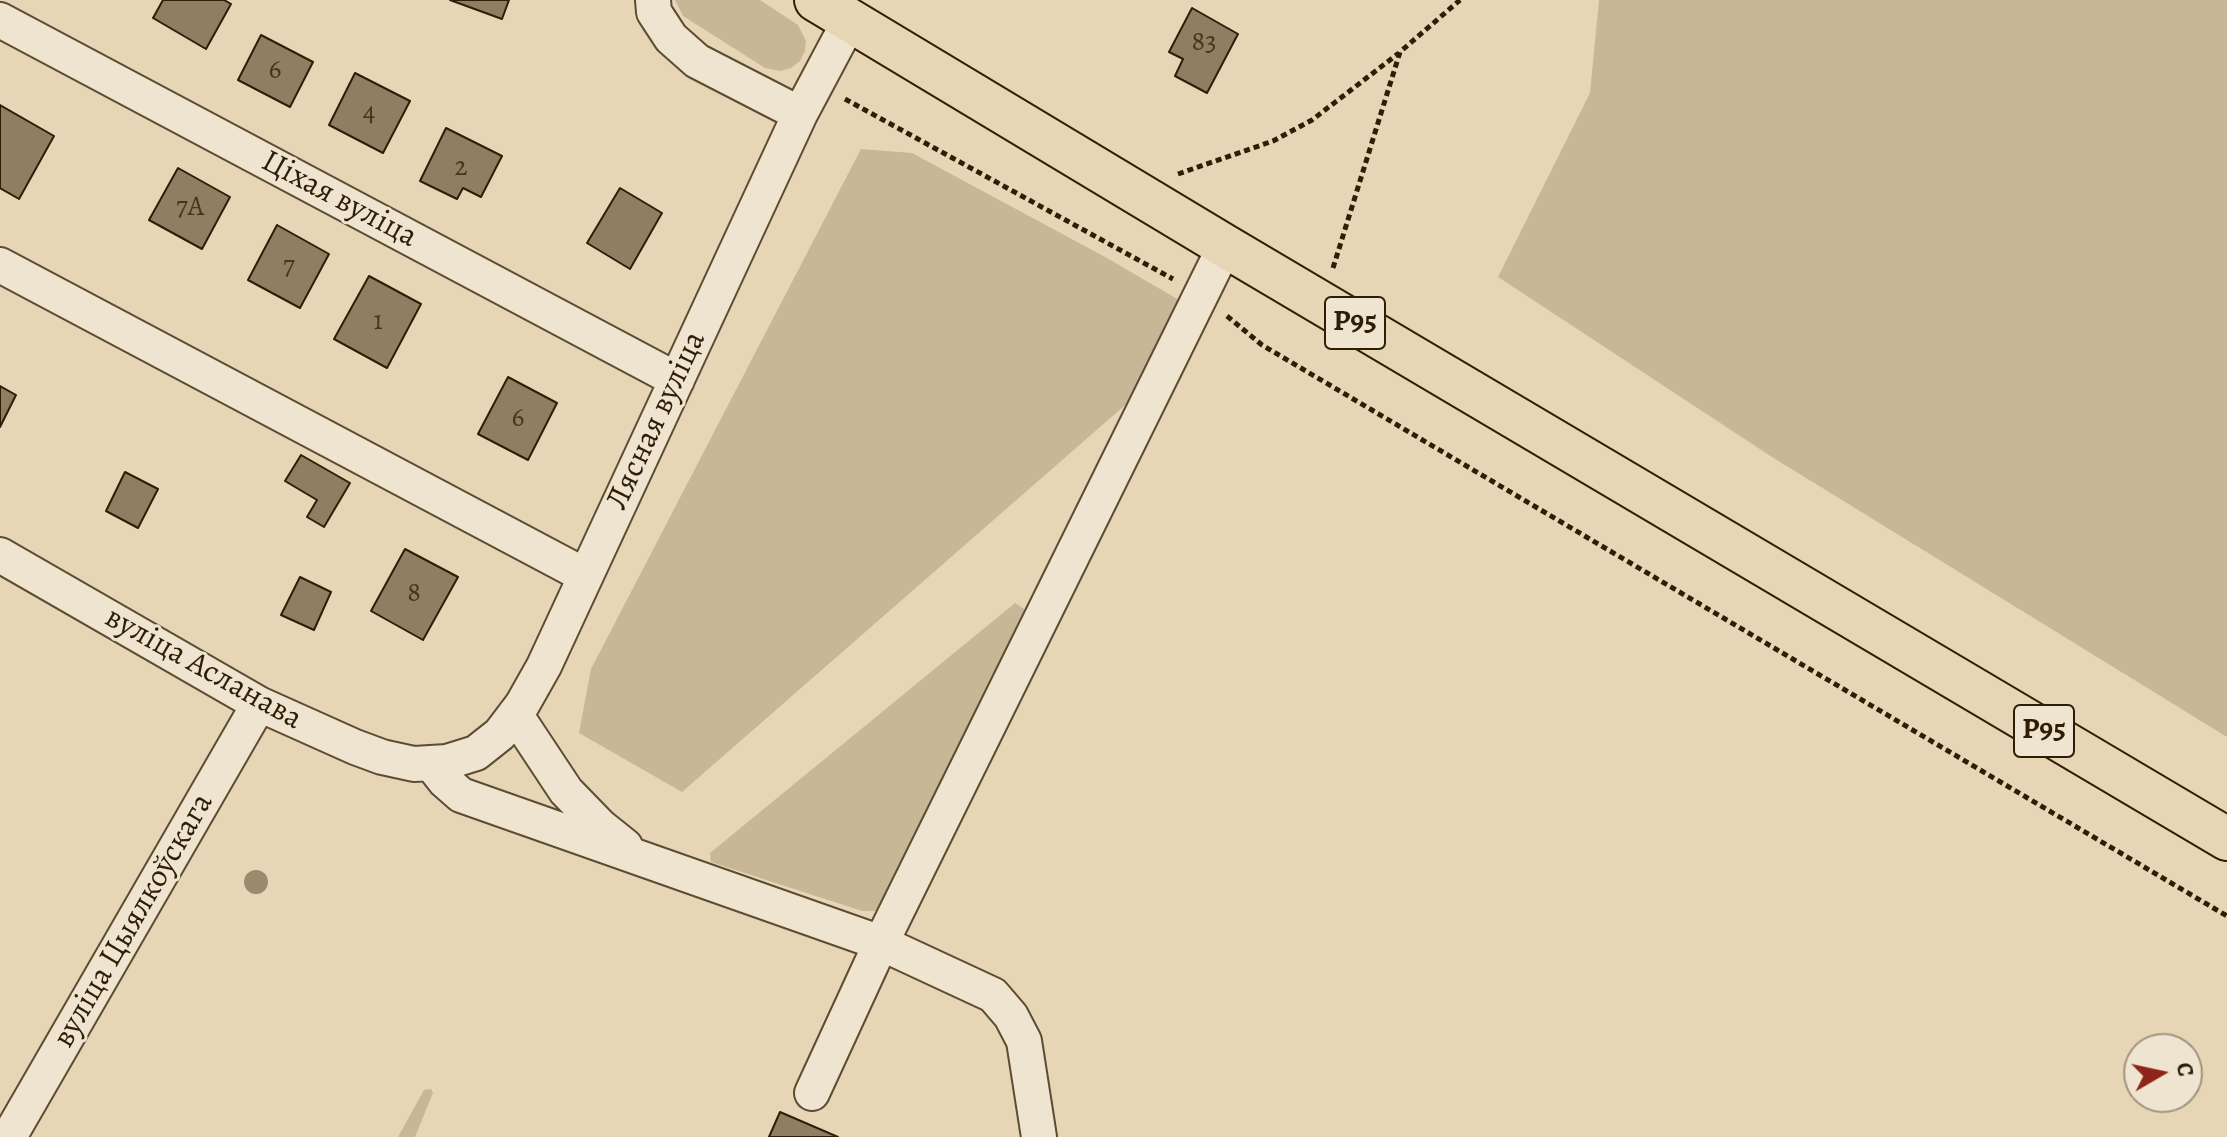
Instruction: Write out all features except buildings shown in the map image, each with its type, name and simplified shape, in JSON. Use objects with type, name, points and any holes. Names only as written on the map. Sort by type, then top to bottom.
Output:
[{"type":"main road","name":"Р95","points":[[833,10],[1225,246],[2227,839]]},
{"type":"street","points":[[653,0],[654,12],[671,38],[697,61],[800,114]]},
{"type":"street","name":"Лясная вуліца","points":[[422,763],[447,762],[476,753],[500,734],[544,666],[816,83],[833,10]]},
{"type":"street","name":"Ціхая вуліца","points":[[0,20],[677,380]]},
{"type":"street","points":[[812,1093],[881,943],[1225,246]]},
{"type":"street","points":[[0,265],[584,575]]},
{"type":"street","name":"вуліца Асланава","points":[[0,555],[259,704],[382,757],[422,763]]},
{"type":"street","name":"вуліца Цыялкоўскага","points":[[9,1137],[259,704]]},
{"type":"street","points":[[515,714],[566,791],[600,826],[638,856]]},
{"type":"street","points":[[422,763],[461,795],[881,943],[993,995],[1011,1016],[1024,1041],[1039,1137]]},
{"type":"path","points":[[1132,188],[1229,158],[1273,141],[1312,120],[1400,52],[1460,0]]},
{"type":"path","points":[[1322,303],[1400,52]]},
{"type":"path","points":[[816,83],[1201,294],[1262,345],[2227,916]]},
{"type":"shaded area","points":[[675,0],[760,0],[798,25],[806,41],[805,51],[800,61],[791,68],[780,71],[765,68],[683,16]]},
{"type":"shaded area","points":[[1599,0],[2227,0],[2227,737],[1772,457],[1498,277],[1590,93]]},
{"type":"shaded area","points":[[861,149],[912,153],[1179,300],[1139,393],[682,792],[579,733],[591,669]]},
{"type":"shaded area","points":[[1015,603],[1027,611],[879,911],[862,911],[711,862],[710,853]]},
{"type":"shaded area","points":[[431,1089],[433,1093],[415,1137],[398,1137],[424,1090]]}]
